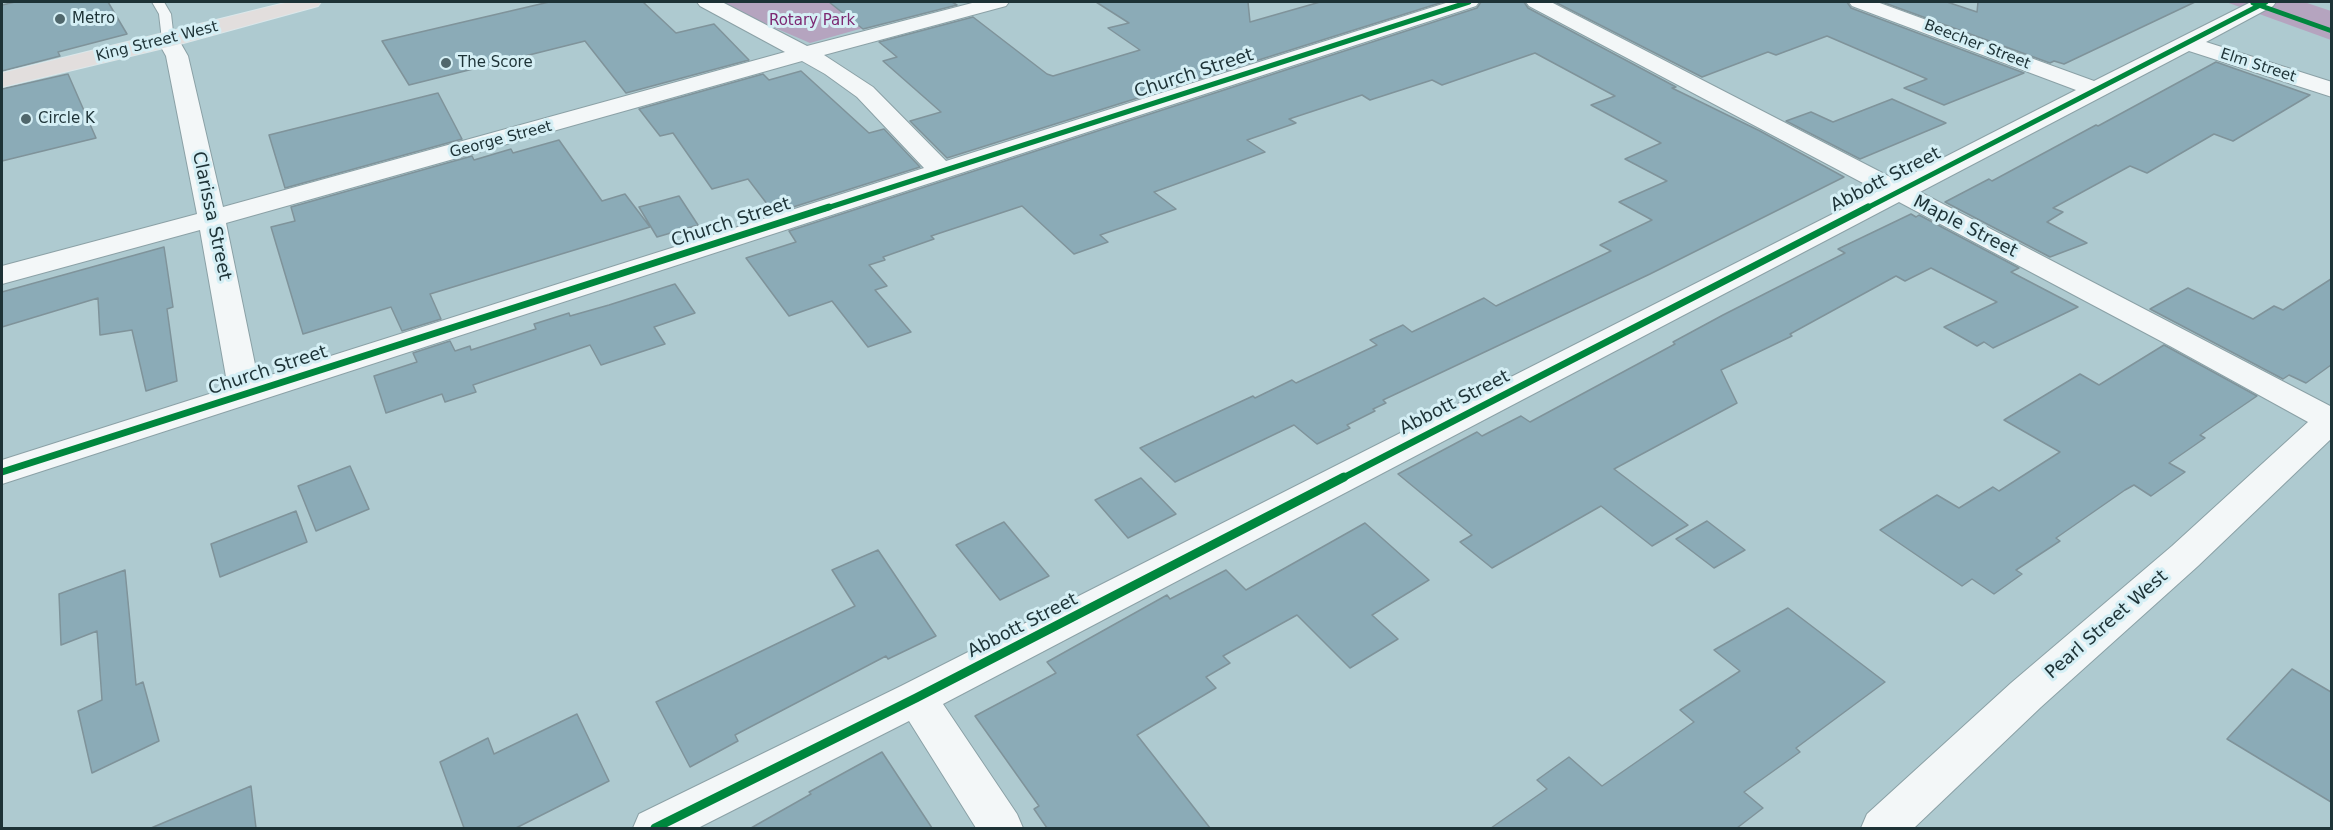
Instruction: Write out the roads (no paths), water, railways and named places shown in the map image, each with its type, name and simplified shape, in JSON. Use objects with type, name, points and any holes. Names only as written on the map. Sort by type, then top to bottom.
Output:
[{"type":"main road","name":"King Street West","points":[[2,80],[168,40],[311,2]]},
{"type":"street","points":[[707,2],[810,54],[865,92],[941,171]]},
{"type":"street","name":"George Street","points":[[2,275],[810,54],[871,35],[999,2]]},
{"type":"street","name":"Church Street","points":[[2,472],[1469,2]]},
{"type":"street","name":"Maple Street","points":[[1536,2],[2170,334],[2331,421]]},
{"type":"street","name":"Beecher Street","points":[[1859,2],[2094,89]]},
{"type":"street","name":"Abbott Street","points":[[655,828],[916,698],[1895,191],[2266,2]]},
{"type":"street","name":"Clarissa Street","points":[[168,40],[177,56],[245,395]]},
{"type":"street","name":"Elm Street","points":[[2185,42],[2331,90]]},
{"type":"street","name":"Pearl Street West","points":[[1883,828],[2026,695],[2185,556],[2331,421]]},
{"type":"street","points":[[916,698],[1001,828]]},
{"type":"lane","points":[[158,2],[165,14],[168,40]]},
{"type":"place","name":"Metro","points":[[60,19]]},
{"type":"place","name":"The Score","points":[[446,63]]},
{"type":"place","name":"Circle K","points":[[26,119]]},
{"type":"park label","name":"Rotary Park","points":[[812,21]]}]
